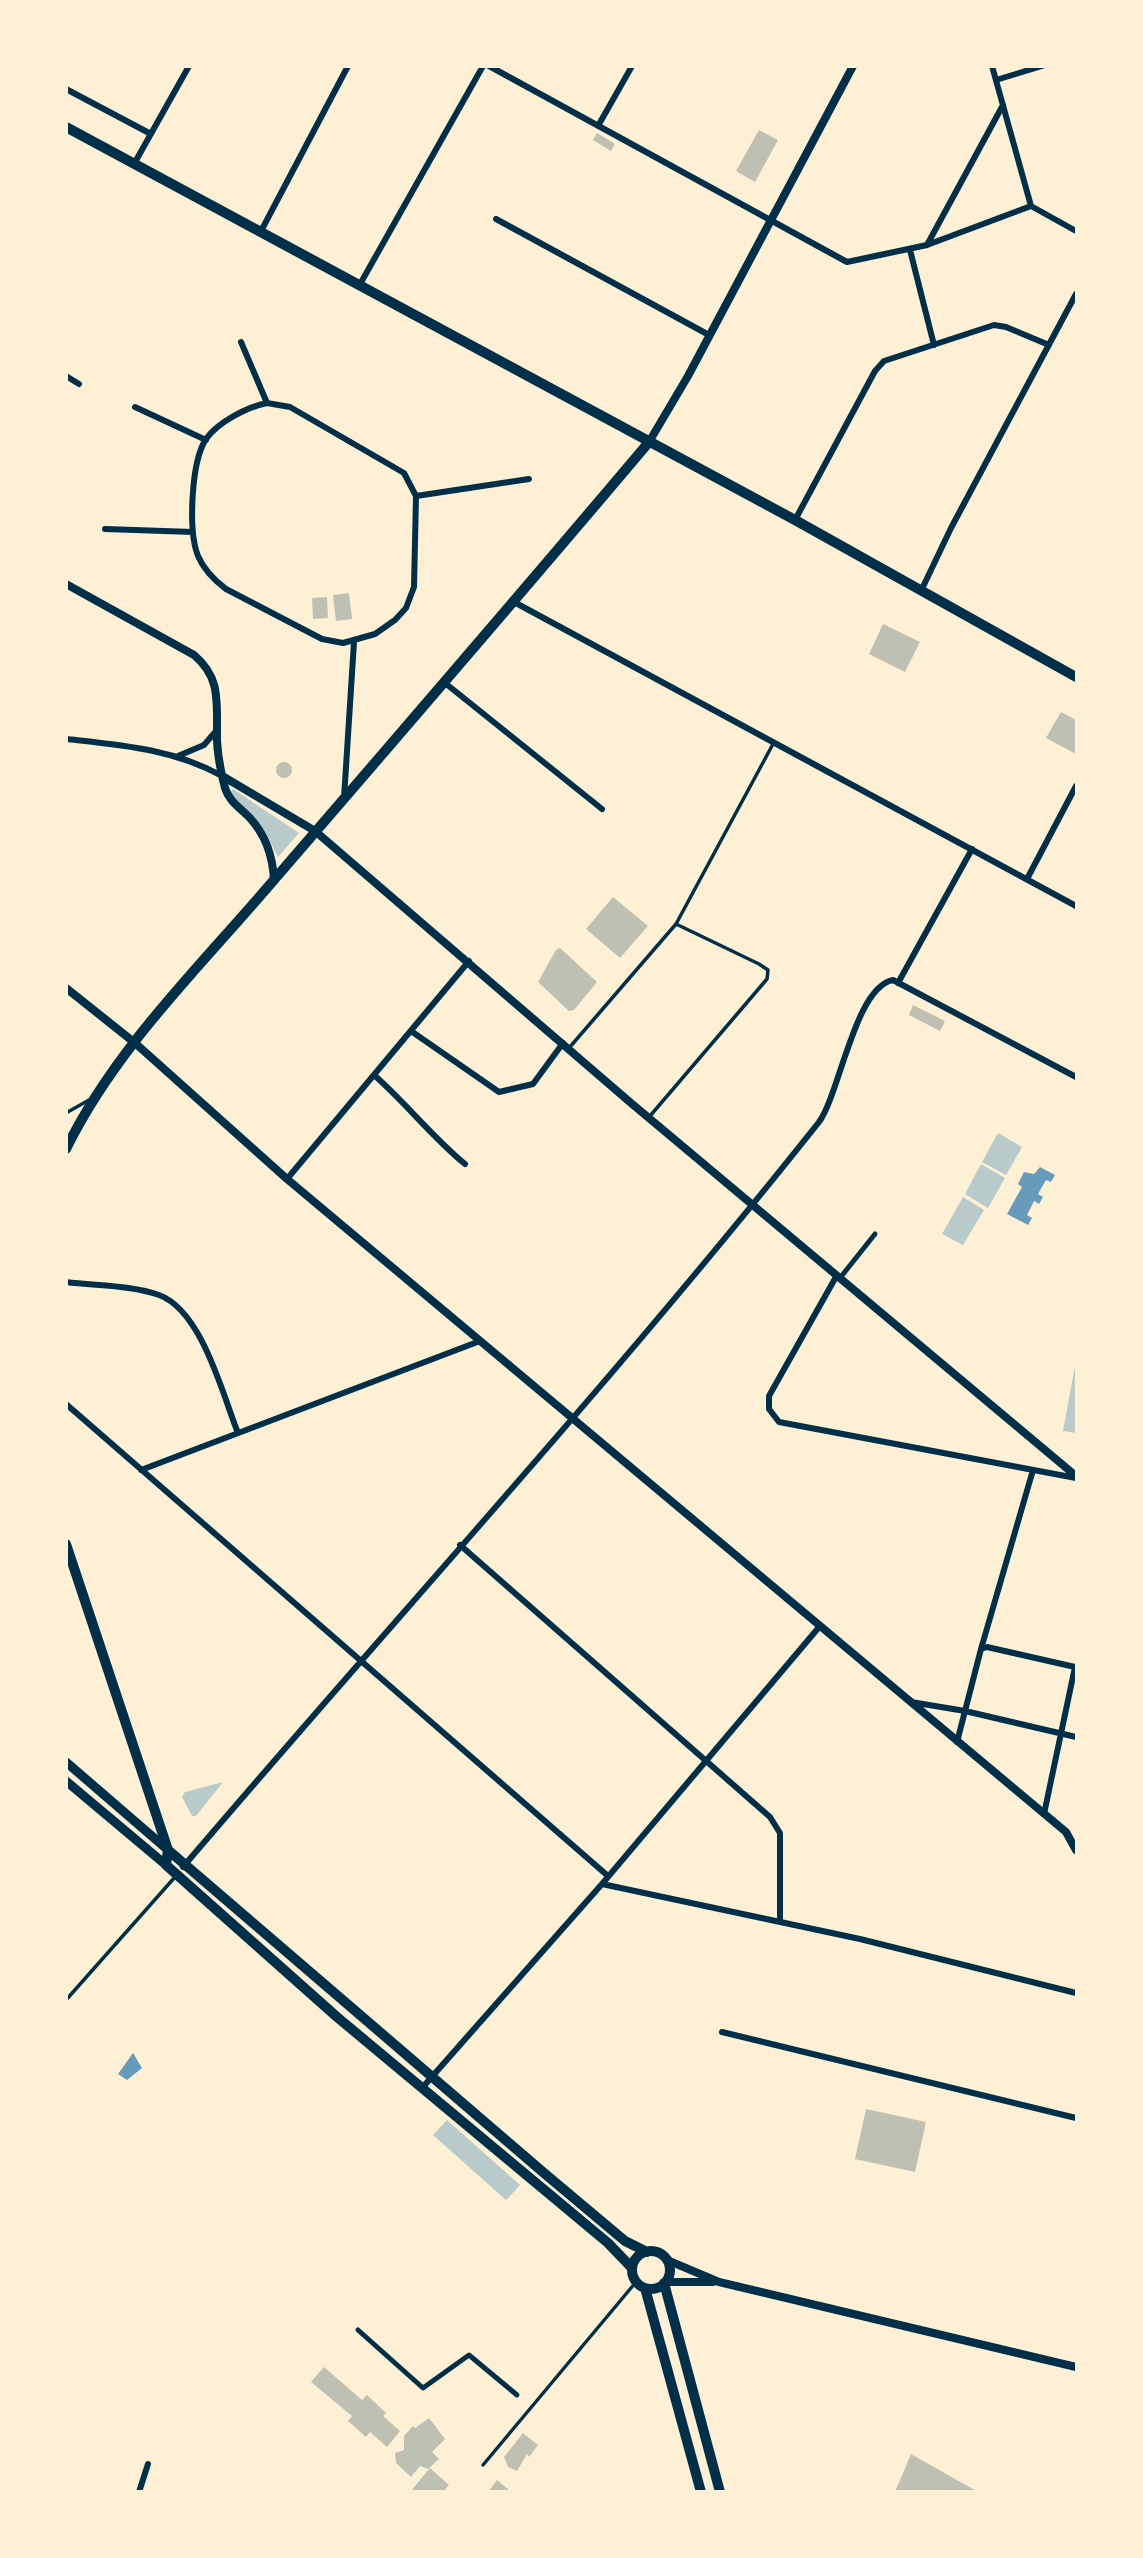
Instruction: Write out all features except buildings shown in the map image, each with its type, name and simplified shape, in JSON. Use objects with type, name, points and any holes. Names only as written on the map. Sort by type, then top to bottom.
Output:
[{"type":"main road","points":[[66,127],[795,520],[1076,677]]},
{"type":"main road","points":[[66,1149],[94,1098],[135,1043],[649,442]]},
{"type":"main road","points":[[66,1544],[168,1850],[166,1865]]},
{"type":"main road","points":[[66,1762],[625,2241],[647,2252],[658,2253],[667,2260],[670,2271],[665,2282],[655,2289],[641,2285]]},
{"type":"main road","points":[[66,1781],[166,1865],[243,1936],[608,2244],[632,2268],[641,2285],[701,2491]]},
{"type":"main road","points":[[632,2268],[639,2256],[647,2252]]},
{"type":"main road","points":[[665,2282],[720,2491]]},
{"type":"street","points":[[134,164],[189,66]]},
{"type":"street","points":[[260,233],[348,66]]},
{"type":"street","points":[[359,286],[483,66]]},
{"type":"street","points":[[489,66],[847,262],[927,245],[1031,206]]},
{"type":"street","points":[[598,126],[632,66]]},
{"type":"street","points":[[649,442],[853,66]]},
{"type":"street","points":[[992,66],[1031,206],[1076,231]]},
{"type":"street","points":[[996,79],[1042,66]]},
{"type":"street","points":[[66,89],[151,134]]},
{"type":"street","points":[[927,245],[1003,105]]},
{"type":"street","points":[[496,219],[709,335]]},
{"type":"street","points":[[910,250],[934,345]]},
{"type":"street","points":[[921,591],[950,528],[1076,293]]},
{"type":"street","points":[[795,520],[878,365],[994,325],[1006,327],[1049,345]]},
{"type":"street","points":[[241,342],[267,403]]},
{"type":"street","points":[[66,376],[79,384]]},
{"type":"street","points":[[267,403],[290,407],[393,466],[410,482],[416,496],[417,555],[410,598],[395,620],[375,634],[354,642],[322,639],[213,580],[198,556],[192,532],[195,482],[205,440],[224,423],[267,403]]},
{"type":"street","points":[[135,407],[205,440]]},
{"type":"street","points":[[416,496],[529,479]]},
{"type":"street","points":[[105,529],[192,532]]},
{"type":"street","points":[[66,584],[194,655],[208,666],[214,677],[218,699],[216,730],[224,777],[232,803],[253,822],[268,846],[272,856],[274,881]]},
{"type":"street","points":[[514,602],[1076,906]]},
{"type":"street","points":[[344,799],[354,642]]},
{"type":"street","points":[[445,682],[602,809]]},
{"type":"street","points":[[178,756],[204,745],[216,730]]},
{"type":"street","points":[[66,739],[129,746],[178,756],[224,777],[315,831],[649,1118],[1076,1477]]},
{"type":"street","points":[[1027,879],[1076,786]]},
{"type":"street","points":[[898,983],[972,849]]},
{"type":"street","points":[[287,1179],[468,961]]},
{"type":"street","points":[[177,1875],[360,1660],[573,1417],[753,1205],[825,1114],[848,1041],[874,993],[888,981],[898,983],[1076,1077]]},
{"type":"street","points":[[66,988],[135,1043],[287,1179],[1066,1832],[1076,1850]]},
{"type":"street","points":[[411,1031],[499,1091],[533,1084],[566,1046]]},
{"type":"street","points":[[374,1075],[403,1100],[435,1139],[465,1164]]},
{"type":"street","points":[[875,1234],[839,1277],[769,1396],[769,1409],[779,1422],[1076,1477]]},
{"type":"street","points":[[66,1282],[147,1292],[173,1302],[192,1321],[238,1433]]},
{"type":"street","points":[[141,1470],[480,1341]]},
{"type":"street","points":[[66,1404],[608,1876]]},
{"type":"street","points":[[957,1742],[1032,1470]]},
{"type":"street","points":[[460,1545],[778,1827],[780,1922]]},
{"type":"street","points":[[422,2088],[602,1884],[820,1626]]},
{"type":"street","points":[[981,1648],[987,1647],[1075,1667],[1044,1814]]},
{"type":"street","points":[[909,1702],[965,1711],[1076,1737]]},
{"type":"street","points":[[602,1884],[780,1922],[1076,1993]]},
{"type":"street","points":[[722,2032],[1076,2118]]},
{"type":"street","points":[[667,2260],[719,2282],[1076,2367]]},
{"type":"street","points":[[665,2282],[719,2282]]},
{"type":"street","points":[[358,2330],[423,2388],[469,2355],[517,2395]]},
{"type":"street","points":[[139,2491],[149,2464]]},
{"type":"lane","points":[[566,1046],[676,924],[774,743]]},
{"type":"lane","points":[[649,1118],[767,979],[768,970],[759,964],[676,924]]},
{"type":"lane","points":[[66,1113],[94,1098]]},
{"type":"lane","points":[[66,2000],[177,1875]]},
{"type":"lane","points":[[483,2465],[641,2285]]},
{"type":"shaded area","points":[[233,789],[299,833],[278,857],[266,834],[230,793]]},
{"type":"shaded area","points":[[998,1133],[1022,1147],[1006,1175],[982,1162]]},
{"type":"shaded area","points":[[981,1164],[1005,1178],[988,1208],[965,1194]]},
{"type":"shaded area","points":[[963,1197],[984,1210],[963,1245],[942,1234]]},
{"type":"shaded area","points":[[1076,1361],[1076,1433],[1063,1431]]},
{"type":"shaded area","points":[[223,1782],[196,1816],[192,1816],[182,1797],[185,1792]]},
{"type":"shaded area","points":[[447,2120],[520,2185],[506,2200],[433,2135]]},
{"type":"water","points":[[1040,1167],[1055,1175],[1051,1182],[1046,1180],[1038,1194],[1043,1197],[1039,1204],[1034,1201],[1027,1215],[1032,1218],[1028,1225],[1007,1214],[1022,1187],[1018,1184],[1024,1172],[1034,1174]]},
{"type":"water","points":[[133,2053],[142,2068],[127,2080],[118,2074]]}]
